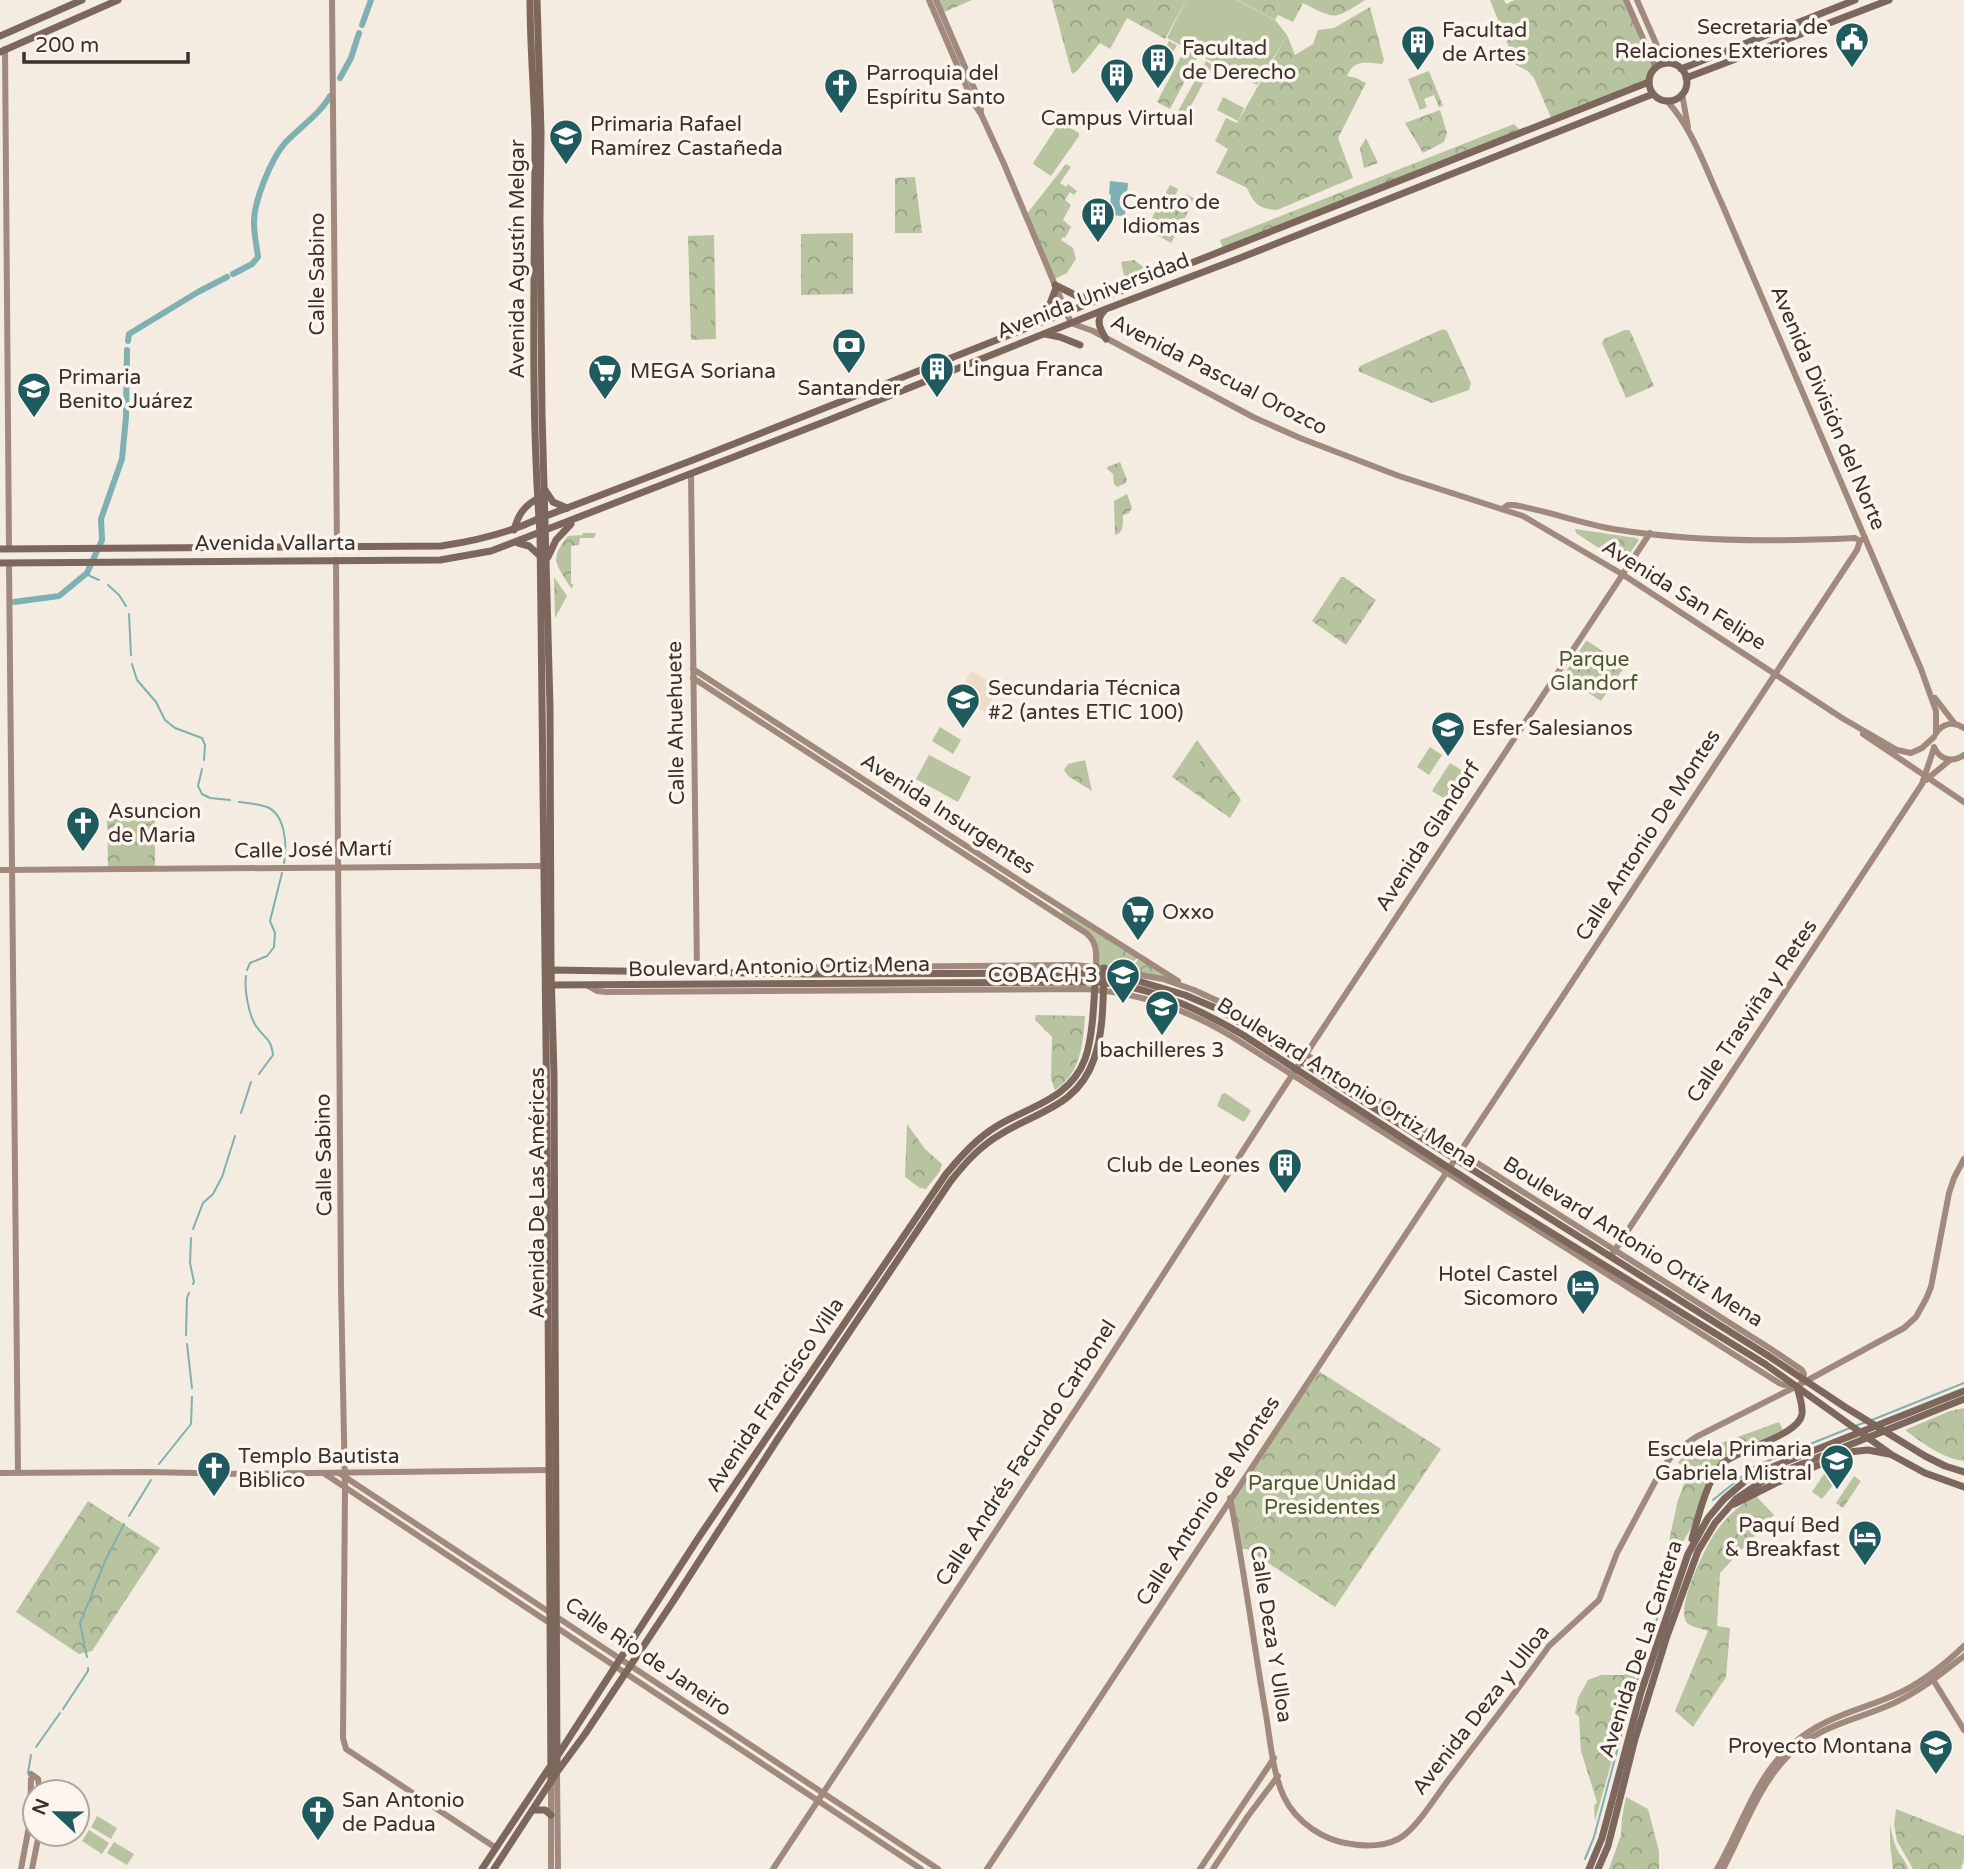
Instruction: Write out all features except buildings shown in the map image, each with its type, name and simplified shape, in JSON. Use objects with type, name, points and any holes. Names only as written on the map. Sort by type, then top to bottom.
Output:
[{"type":"main road","points":[[0,36],[82,0]]},
{"type":"main road","points":[[9,549],[3,50],[118,0]]},
{"type":"main road","name":"Calle Sabino","points":[[332,0],[337,547]]},
{"type":"main road","name":"Avenida Agustín Melgar","points":[[530,0],[535,132],[533,218],[537,499],[541,518]]},
{"type":"main road","name":"Avenida Agustín Melgar","points":[[537,0],[541,132],[541,518]]},
{"type":"main road","points":[[929,0],[1071,323]]},
{"type":"main road","points":[[936,0],[980,102],[981,114]]},
{"type":"main road","points":[[1626,0],[1656,68]]},
{"type":"main road","points":[[1637,0],[1665,64]]},
{"type":"main road","points":[[1681,69],[1855,0]]},
{"type":"main road","points":[[1686,78],[1889,0]]},
{"type":"main road","points":[[1665,64],[1681,69],[1686,78],[1682,94],[1677,99],[1667,101],[1653,94],[1649,82],[1656,68],[1665,64]]},
{"type":"main road","name":"Avenida Universidad","points":[[541,518],[1649,82]]},
{"type":"main road","name":"Avenida Universidad","points":[[543,532],[1653,94]]},
{"type":"main road","name":"Avenida División del Norte","points":[[1682,94],[1692,139],[1862,539],[1930,691],[1936,711],[1934,748]]},
{"type":"main road","name":"Avenida División del Norte","points":[[1667,101],[1692,139]]},
{"type":"main road","points":[[1055,286],[1096,300]]},
{"type":"main road","points":[[1039,322],[1048,309],[1055,286]]},
{"type":"main road","points":[[1106,309],[1101,314],[1099,324],[1106,339]]},
{"type":"main road","name":"Avenida Pascual Orozco","points":[[1071,323],[1300,438],[1399,476],[1502,509],[1514,505],[1595,525],[1718,539],[1791,542],[1862,539]]},
{"type":"main road","points":[[1044,334],[1080,345]]},
{"type":"main road","name":"Calle Ahuehuete","points":[[691,473],[697,972]]},
{"type":"main road","points":[[543,487],[553,502],[568,508]]},
{"type":"main road","points":[[514,530],[525,507],[537,499]]},
{"type":"main road","name":"Avenida San Felipe","points":[[1502,509],[1523,516],[1622,574],[1775,673],[1925,779],[1964,802]]},
{"type":"main road","name":"Avenida Vallarta","points":[[0,549],[441,546],[482,540],[541,518]]},
{"type":"main road","name":"Avenida De Las Américas","points":[[541,518],[543,866],[554,1075],[551,1869]]},
{"type":"main road","points":[[517,542],[529,546],[543,559],[556,540],[577,519]]},
{"type":"main road","name":"Avenida Vallarta","points":[[0,563],[440,560],[491,551],[543,532]]},
{"type":"main road","name":"Avenida Glandorf","points":[[1299,1065],[1650,533]]},
{"type":"main road","name":"Calle Antonio De Montes","points":[[1457,1156],[1857,551],[1862,539]]},
{"type":"main road","name":"Avenida De Las Américas","points":[[543,559],[550,701],[547,972]]},
{"type":"main road","name":"Calle Sabino","points":[[337,560],[342,1390],[345,1488],[343,1738],[346,1749],[496,1848]]},
{"type":"main road","points":[[9,563],[18,1473]]},
{"type":"main road","name":"Avenida Insurgentes","points":[[693,669],[1186,986]]},
{"type":"main road","name":"Avenida Insurgentes","points":[[693,678],[1086,933],[1096,945],[1101,980]]},
{"type":"main road","name":"Avenida División del Norte","points":[[1930,691],[1961,726]]},
{"type":"main road","name":"Avenida San Felipe","points":[[1842,718],[1906,753],[1918,750],[1935,735]]},
{"type":"main road","points":[[1935,735],[1944,725],[1961,726]]},
{"type":"main road","points":[[1934,748],[1940,756],[1950,760]]},
{"type":"main road","name":"Calle Trasviña y Retes","points":[[1612,1254],[1925,779],[1934,748]]},
{"type":"main road","name":"Calle Trasviña y Retes","points":[[1925,779],[1950,760],[1964,756]]},
{"type":"main road","name":"Calle José Martí","points":[[0,870],[543,866]]},
{"type":"main road","points":[[756,974],[764,968],[1073,965],[1101,980],[1206,1021],[1299,1065]]},
{"type":"main road","points":[[570,971],[568,978],[571,986]]},
{"type":"main road","name":"Boulevard Antonio Ortiz Mena","points":[[547,972],[697,972],[1101,980],[1143,982],[1200,1000],[1234,1018],[1447,1170],[1606,1266],[1690,1322],[1925,1456],[1945,1466],[1964,1469]]},
{"type":"main road","points":[[588,986],[606,992],[903,990],[1151,976],[1186,986],[1231,1007],[1299,1065]]},
{"type":"main road","name":"Boulevard Antonio Ortiz Mena","points":[[548,985],[1101,980],[1164,997],[1202,1012],[1365,1098],[1767,1355],[1838,1416],[1892,1455],[1925,1472],[1964,1487]]},
{"type":"main road","name":"Avenida Francisco Villa","points":[[494,1869],[954,1176],[985,1144],[1053,1108],[1074,1093],[1082,1082],[1096,1052],[1102,1000],[1101,980]]},
{"type":"main road","name":"Avenida Francisco Villa","points":[[482,1869],[699,1537],[946,1174],[968,1149],[987,1133],[1053,1098],[1073,1081],[1088,1049],[1101,980]]},
{"type":"main road","name":"Calle Andrés Facundo Carbonel","points":[[773,1869],[1299,1065]]},
{"type":"main road","name":"Calle Antonio de Montes","points":[[987,1869],[1457,1156]]},
{"type":"main road","name":"Avenida Deza y Ulloa","points":[[1278,1776],[1283,1796],[1292,1810],[1303,1822],[1324,1836],[1345,1844],[1389,1843],[1410,1829],[1549,1646],[1599,1600],[1617,1553],[1670,1457],[1704,1432],[1894,1334],[1916,1317],[1931,1287],[1950,1193],[1964,1159]]},
{"type":"main road","points":[[1688,1554],[1698,1518],[1717,1471],[1735,1455],[1786,1432],[1798,1423],[1802,1411],[1799,1383]]},
{"type":"main road","name":"Avenida De La Cantera","points":[[1589,1869],[1605,1826],[1641,1692],[1688,1554],[1716,1508],[1745,1481],[1784,1461],[1964,1391]]},
{"type":"main road","name":"Avenida De La Cantera","points":[[1598,1869],[1608,1846],[1635,1739],[1667,1636],[1698,1552],[1709,1530],[1742,1494],[1767,1478],[1962,1401]]},
{"type":"main road","points":[[1730,1505],[1849,1452],[1868,1450],[1892,1455]]},
{"type":"main road","points":[[0,1473],[343,1475],[552,1470]]},
{"type":"main road","name":"Calle Río de Janeiro","points":[[325,1474],[921,1869]]},
{"type":"main road","name":"Calle Río de Janeiro","points":[[343,1475],[938,1869]]},
{"type":"main road","name":"Calle Deza Y Ulloa","points":[[1230,1498],[1278,1776]]},
{"type":"main road","name":"Avenida De Las Américas","points":[[553,1626],[558,1869]]},
{"type":"main road","points":[[1717,1869],[1761,1782],[1790,1746],[1827,1721],[1932,1678],[1964,1646]]},
{"type":"main road","points":[[1723,1869],[1762,1792],[1789,1754],[1809,1738],[1836,1723],[1892,1704],[1964,1656]]},
{"type":"main road","points":[[1932,1678],[1964,1730]]},
{"type":"main road","points":[[1200,1869],[1274,1758]]},
{"type":"main road","points":[[1213,1869],[1278,1776]]},
{"type":"main road","points":[[532,1811],[545,1810],[551,1815]]},
{"type":"main road","points":[[21,1869],[25,1848]]},
{"type":"main road","points":[[33,1869],[37,1848]]},
{"type":"green space","points":[[936,0],[972,0],[942,13]]},
{"type":"green space","points":[[1052,0],[1186,0],[1165,39],[1127,18],[1110,49],[1100,43],[1072,74]]},
{"type":"green space","points":[[1186,0],[1237,0],[1276,21],[1287,35],[1257,85],[1167,38]]},
{"type":"green space","points":[[1238,0],[1365,0],[1335,15],[1322,13],[1303,3],[1293,22],[1278,15],[1275,20]]},
{"type":"green space","points":[[1490,0],[1504,0],[1506,4],[1515,0],[1626,0],[1656,68],[1649,82],[1552,120],[1534,78],[1528,71],[1516,65]]},
{"type":"green space","points":[[1370,7],[1384,60],[1382,64],[1357,64],[1347,76],[1366,83],[1338,138],[1353,178],[1277,210],[1261,207],[1247,188],[1216,173],[1228,149],[1215,141],[1226,118],[1237,123],[1287,35],[1295,55],[1313,44],[1318,30],[1334,28]]},
{"type":"green space","points":[[1169,41],[1177,45],[1158,78],[1151,74]]},
{"type":"green space","points":[[1185,49],[1198,56],[1170,109],[1157,102]]},
{"type":"green space","points":[[1206,61],[1213,65],[1186,115],[1178,111]]},
{"type":"green space","points":[[1429,71],[1443,106],[1439,107],[1434,95],[1424,99],[1427,107],[1420,110],[1408,79]]},
{"type":"green space","points":[[1223,97],[1244,108],[1238,121],[1217,110]]},
{"type":"green space","points":[[1440,110],[1447,133],[1444,142],[1423,153],[1405,123]]},
{"type":"green space","points":[[1060,122],[1079,133],[1079,136],[1051,176],[1033,163]]},
{"type":"green space","points":[[1514,124],[1520,130],[1223,248],[1220,240]]},
{"type":"green space","points":[[1366,138],[1378,163],[1364,168],[1360,148]]},
{"type":"green space","points":[[1066,164],[1071,167],[1060,183],[1066,187],[1068,184],[1077,191],[1074,195],[1070,192],[1065,200],[1071,205],[1063,220],[1071,227],[1061,240],[1073,248],[1076,259],[1067,273],[1053,280],[1026,215]]},
{"type":"green space","points":[[915,177],[922,233],[895,233],[895,178]]},
{"type":"green space","points":[[1170,185],[1178,189],[1176,194],[1184,198],[1186,194],[1195,199],[1171,243],[1146,229]]},
{"type":"green space","points":[[853,233],[853,294],[801,295],[801,234]]},
{"type":"green space","points":[[714,235],[716,339],[691,340],[688,236]]},
{"type":"green space","points":[[1134,260],[1156,276],[1127,288],[1121,262]]},
{"type":"green space","points":[[698,309],[711,309],[711,334],[698,334]]},
{"type":"green space","points":[[1443,329],[1447,331],[1471,383],[1469,390],[1432,403],[1358,371],[1360,366]]},
{"type":"green space","points":[[1625,330],[1631,333],[1654,386],[1626,398],[1602,343],[1604,339]]},
{"type":"green space","points":[[1120,462],[1127,480],[1117,487],[1113,474],[1107,467]]},
{"type":"green space","points":[[1127,494],[1132,508],[1129,513],[1123,515],[1121,530],[1115,535],[1114,501]]},
{"type":"green space","points":[[1575,529],[1639,540],[1621,563],[1576,533]]},
{"type":"green space","points":[[596,533],[594,538],[580,538],[579,545],[571,546],[571,588],[556,557],[568,536]]},
{"type":"green space","points":[[554,577],[567,596],[555,618]]},
{"type":"green space","points":[[1341,577],[1376,600],[1346,645],[1312,621]]},
{"type":"green space","name":"Parque Glandorf","points":[[1586,641],[1625,666],[1601,701],[1563,676]]},
{"type":"green space","points":[[940,727],[961,740],[953,754],[932,741]]},
{"type":"green space","points":[[1197,740],[1241,800],[1230,818],[1172,777]]},
{"type":"green space","points":[[1430,747],[1442,755],[1429,775],[1417,767]]},
{"type":"green space","points":[[1190,753],[1201,760],[1189,778],[1179,771]]},
{"type":"green space","points":[[929,755],[971,777],[958,802],[916,779]]},
{"type":"green space","points":[[1085,760],[1092,791],[1068,776],[1064,770],[1068,764]]},
{"type":"green space","points":[[1450,763],[1463,771],[1445,799],[1432,791]]},
{"type":"green space","points":[[911,786],[931,798],[925,808],[909,797]]},
{"type":"green space","points":[[107,819],[155,820],[155,866],[108,867]]},
{"type":"green space","points":[[148,847],[148,861],[127,862],[127,848]]},
{"type":"green space","points":[[1061,908],[1138,957],[1125,971],[1096,967],[1094,941],[1064,918]]},
{"type":"green space","points":[[1140,958],[1176,982],[1127,971]]},
{"type":"green space","points":[[1036,1015],[1085,1016],[1079,1057],[1070,1075],[1055,1090],[1051,1079],[1052,1037],[1035,1020]]},
{"type":"green space","points":[[1225,1093],[1251,1111],[1244,1122],[1217,1106]]},
{"type":"green space","points":[[907,1124],[925,1149],[942,1164],[926,1189],[920,1188],[905,1177]]},
{"type":"green space","name":"Parque Unidad Presidentes","points":[[1317,1370],[1441,1449],[1335,1607],[1247,1549],[1240,1549],[1231,1500]]},
{"type":"green space","points":[[1964,1408],[1964,1461],[1940,1453],[1905,1430],[1950,1411]]},
{"type":"green space","points":[[1779,1422],[1783,1430],[1726,1456],[1712,1471],[1694,1523],[1677,1552],[1670,1573],[1662,1572],[1684,1484],[1687,1468],[1678,1463],[1684,1455],[1687,1458],[1696,1452]]},
{"type":"green space","points":[[1826,1471],[1838,1479],[1822,1499],[1812,1492]]},
{"type":"green space","points":[[1854,1476],[1861,1481],[1843,1508],[1836,1503]]},
{"type":"green space","points":[[1302,1490],[1312,1512],[1300,1517],[1290,1496]]},
{"type":"green space","points":[[1755,1495],[1774,1515],[1720,1573],[1717,1626],[1730,1628],[1726,1677],[1693,1727],[1675,1711],[1708,1631],[1688,1624],[1684,1617],[1692,1578],[1715,1533],[1733,1512]]},
{"type":"green space","points":[[88,1501],[160,1548],[92,1651],[79,1654],[16,1612]]},
{"type":"green space","points":[[125,1535],[135,1540],[125,1560],[114,1555]]},
{"type":"green space","points":[[1639,1664],[1595,1821],[1594,1806],[1597,1802],[1581,1751],[1579,1717],[1575,1713],[1578,1698],[1588,1680],[1601,1675],[1624,1675]]},
{"type":"green space","points":[[1626,1797],[1648,1809],[1659,1851],[1659,1869],[1609,1869],[1621,1835]]},
{"type":"green space","points":[[1896,1809],[1964,1836],[1961,1869],[1913,1869],[1897,1841],[1894,1824]]},
{"type":"green space","points":[[97,1816],[117,1828],[111,1839],[91,1827]]},
{"type":"green space","points":[[1890,1824],[1896,1846],[1908,1869],[1893,1869]]},
{"type":"green space","points":[[91,1831],[109,1843],[102,1854],[91,1847]]},
{"type":"green space","points":[[114,1842],[134,1854],[127,1865],[107,1853]]},
{"type":"shaded area","points":[[971,671],[999,687],[985,712],[957,697]]},
{"type":"water","points":[[1110,181],[1128,183],[1125,216],[1109,215]]},
{"type":"waterway","points":[[362,25],[371,0]]},
{"type":"waterway","points":[[340,78],[351,58],[359,33]]},
{"type":"waterway","points":[[233,274],[252,264],[258,257],[254,215],[274,159],[285,143],[315,115],[330,96]]},
{"type":"waterway","points":[[128,341],[129,334],[227,277]]},
{"type":"waterway","points":[[14,602],[59,596],[87,573],[102,540],[101,519],[122,459],[127,350]]},
{"type":"waterway","points":[[87,573],[99,580]]},
{"type":"waterway","points":[[108,585],[126,606]]},
{"type":"waterway","points":[[129,614],[131,655]]},
{"type":"waterway","points":[[132,664],[137,680],[156,702],[165,720],[175,728],[202,738],[205,745],[204,760]]},
{"type":"waterway","points":[[202,769],[198,786],[202,794],[210,798],[230,800]]},
{"type":"waterway","points":[[239,802],[267,807],[278,817],[284,832],[284,863]]},
{"type":"waterway","points":[[247,970],[250,963],[267,956],[274,947],[275,933],[270,921],[282,873]]},
{"type":"waterway","points":[[246,976],[246,995],[251,1016],[269,1042],[273,1055],[259,1074]]},
{"type":"waterway","points":[[241,1113],[251,1082]]},
{"type":"waterway","points":[[193,1229],[203,1203],[213,1194],[222,1177],[235,1136]]},
{"type":"waterway","points":[[191,1238],[193,1284]]},
{"type":"waterway","points":[[186,1335],[189,1293]]},
{"type":"waterway","points":[[187,1344],[192,1388]]},
{"type":"waterway","points":[[1872,1420],[1964,1383]]},
{"type":"waterway","points":[[159,1464],[191,1424],[192,1397]]},
{"type":"waterway","points":[[1855,1426],[1866,1422]]},
{"type":"waterway","points":[[1713,1500],[1755,1466],[1850,1428]]},
{"type":"waterway","points":[[129,1516],[151,1480]]},
{"type":"waterway","points":[[87,1657],[80,1623],[106,1559],[124,1524]]},
{"type":"waterway","points":[[1653,1630],[1678,1558]]},
{"type":"waterway","points":[[1585,1859],[1594,1837],[1642,1664]]},
{"type":"waterway","points":[[63,1709],[88,1668]]},
{"type":"waterway","points":[[36,1747],[60,1713]]},
{"type":"waterway","points":[[28,1773],[31,1755]]},
{"type":"place","name":"Secretaria de Relaciones Exteriores","points":[[1852,69]]},
{"type":"place","name":"Facultad de Artes","points":[[1418,72]]},
{"type":"place","name":"Facultad de Derecho","points":[[1158,90]]},
{"type":"place","name":"Campus Virtual","points":[[1117,105]]},
{"type":"place","name":"Parroquia del Espíritu Santo","points":[[841,115]]},
{"type":"place","name":"Primaria Rafael Ramírez Castañeda","points":[[566,166]]},
{"type":"place","name":"Centro de Idiomas","points":[[1098,244]]},
{"type":"place","name":"Santander","points":[[849,375]]},
{"type":"place","name":"Lingua Franca","points":[[937,399]]},
{"type":"place","name":"MEGA Soriana","points":[[605,401]]},
{"type":"place","name":"Primaria Benito Juárez","points":[[34,419]]},
{"type":"place","name":"Secundaria Técnica #2 (antes ETIC 100)","points":[[963,730]]},
{"type":"place","name":"Esfer Salesianos","points":[[1448,758]]},
{"type":"place","name":"Asuncion de Maria","points":[[83,853]]},
{"type":"place","name":"Oxxo","points":[[1138,942]]},
{"type":"place","name":"COBACH 3","points":[[1123,1005]]},
{"type":"place","name":"bachilleres 3","points":[[1162,1037]]},
{"type":"place","name":"Club de Leones","points":[[1285,1195]]},
{"type":"place","name":"Hotel Castel Sicomoro","points":[[1583,1316]]},
{"type":"place","name":"Escuela Primaria Gabriela Mistral","points":[[1837,1491]]},
{"type":"place","name":"Templo Bautista Biblico","points":[[214,1498]]},
{"type":"place","name":"Paquí Bed & Breakfast","points":[[1865,1567]]},
{"type":"place","name":"Proyecto Montana","points":[[1936,1776]]},
{"type":"place","name":"San Antonio de Padua","points":[[318,1842]]}]
